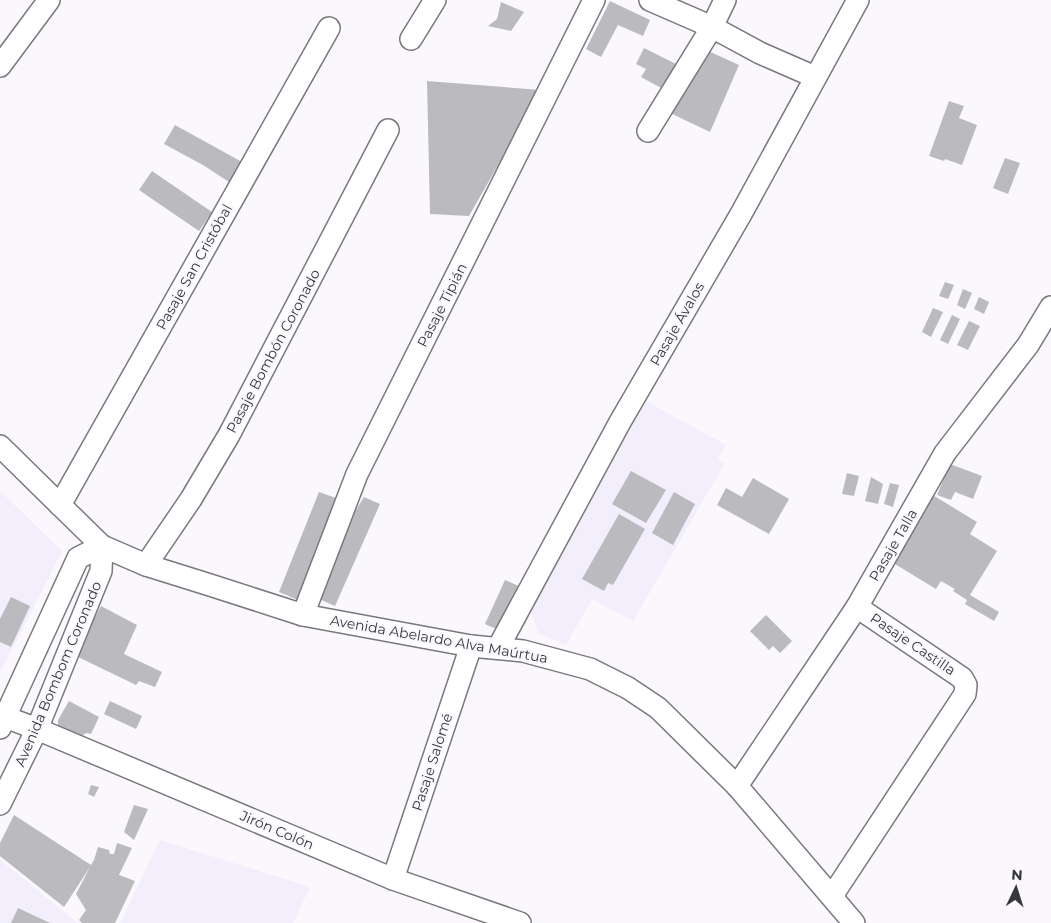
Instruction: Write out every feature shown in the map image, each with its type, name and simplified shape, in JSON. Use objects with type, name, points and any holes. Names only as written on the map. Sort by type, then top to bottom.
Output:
[{"type":"street","points":[[0,66],[49,0]]},
{"type":"street","points":[[411,39],[435,0]]},
{"type":"street","name":"Pasaje Tipián","points":[[303,615],[357,474],[594,0]]},
{"type":"street","points":[[650,0],[712,27],[760,54],[815,77]]},
{"type":"street","points":[[648,131],[712,27],[725,0]]},
{"type":"street","name":"Pasaje Ávalos","points":[[498,648],[620,422],[741,214],[858,0]]},
{"type":"street","name":"Pasaje San Cristóbal","points":[[60,505],[329,28]]},
{"type":"street","name":"Pasaje Bombón Coronado","points":[[146,565],[191,499],[229,435],[388,130]]},
{"type":"street","name":"Pasaje Talla","points":[[737,786],[857,607],[945,453],[1028,345],[1051,308]]},
{"type":"street","name":"Avenida Abelardo Alva Maúrtua","points":[[0,446],[102,546],[146,565],[303,615],[471,646],[524,652],[590,669],[628,688],[658,708],[737,786],[854,923]]},
{"type":"street","name":"Avenida Bombom Coronado","points":[[0,804],[37,729],[101,571],[102,546],[78,558],[2,720]]},
{"type":"street","name":"Pasaje Castilla","points":[[832,896],[965,694],[966,685],[962,678],[857,607]]},
{"type":"street","name":"Pasaje Salomé","points":[[393,879],[471,646]]},
{"type":"street","name":"Jirón Colón","points":[[2,720],[37,729],[393,879],[520,923]]},
{"type":"shaded area","points":[[642,399],[726,445],[718,459],[725,463],[633,621],[592,599],[566,645],[538,633],[529,604]]},
{"type":"shaded area","points":[[0,491],[62,551],[0,673]]},
{"type":"shaded area","points":[[160,840],[310,887],[293,923],[120,923]]},
{"type":"shaded area","points":[[0,860],[78,923],[0,923]]},
{"type":"building","points":[[610,1],[650,20],[643,36],[618,25],[601,57],[586,49]]},
{"type":"building","points":[[501,2],[524,12],[511,31],[488,26],[497,19]]},
{"type":"building","points":[[644,48],[676,64],[663,89],[641,77],[646,69],[636,64]]},
{"type":"building","points":[[704,49],[739,65],[710,132],[668,112]]},
{"type":"building","points":[[427,81],[541,90],[469,216],[430,214]]},
{"type":"building","points":[[949,101],[964,106],[959,118],[977,125],[962,165],[929,156]]},
{"type":"building","points":[[175,125],[242,162],[229,182],[203,165],[164,144]]},
{"type":"building","points":[[1005,158],[1020,163],[1008,194],[993,188]]},
{"type":"building","points":[[152,171],[212,212],[199,231],[139,190]]},
{"type":"building","points":[[945,282],[954,285],[948,299],[939,296]]},
{"type":"building","points":[[963,289],[972,293],[965,309],[957,305]]},
{"type":"building","points":[[979,297],[989,302],[984,314],[974,309]]},
{"type":"building","points":[[933,308],[943,312],[931,337],[922,332]]},
{"type":"building","points":[[952,315],[960,319],[948,344],[940,340]]},
{"type":"building","points":[[969,321],[980,326],[968,350],[957,345]]},
{"type":"building","points":[[950,464],[982,476],[973,499],[955,492],[951,500],[937,495]]},
{"type":"building","points":[[631,471],[666,490],[646,523],[612,504]]},
{"type":"building","points":[[847,473],[859,476],[854,496],[842,494]]},
{"type":"building","points":[[871,477],[883,484],[878,504],[865,501]]},
{"type":"building","points":[[753,478],[789,499],[769,534],[717,505],[726,488],[742,497]]},
{"type":"building","points":[[890,483],[899,485],[893,507],[884,504]]},
{"type":"building","points":[[319,492],[339,499],[298,600],[279,592]]},
{"type":"building","points":[[674,492],[695,504],[673,545],[652,533]]},
{"type":"building","points":[[931,494],[977,522],[970,534],[997,551],[970,595],[999,612],[994,621],[965,604],[967,600],[953,591],[955,589],[941,581],[936,589],[890,561]]},
{"type":"building","points":[[364,497],[380,504],[335,606],[319,599],[356,510]]},
{"type":"building","points":[[619,514],[645,529],[613,585],[608,583],[604,591],[582,579]]},
{"type":"building","points":[[505,580],[523,588],[503,632],[485,624]]},
{"type":"building","points":[[11,597],[30,606],[11,647],[0,642],[0,619]]},
{"type":"building","points":[[101,606],[137,625],[124,654],[162,672],[155,687],[139,681],[136,685],[74,655]]},
{"type":"building","points":[[766,615],[792,641],[780,653],[773,646],[769,650],[750,631]]},
{"type":"building","points":[[69,701],[99,717],[91,734],[86,733],[78,739],[58,731],[58,720]]},
{"type":"building","points":[[110,701],[142,716],[136,729],[104,714]]},
{"type":"building","points":[[91,785],[99,787],[94,797],[88,794]]},
{"type":"building","points":[[134,805],[148,809],[134,840],[124,832]]},
{"type":"building","points":[[14,815],[91,865],[98,847],[109,850],[110,854],[114,854],[117,843],[132,848],[119,875],[135,881],[115,923],[82,923],[79,920],[86,910],[76,894],[90,867],[64,907],[0,856],[0,843]]},
{"type":"building","points":[[18,908],[50,923],[11,923]]}]
